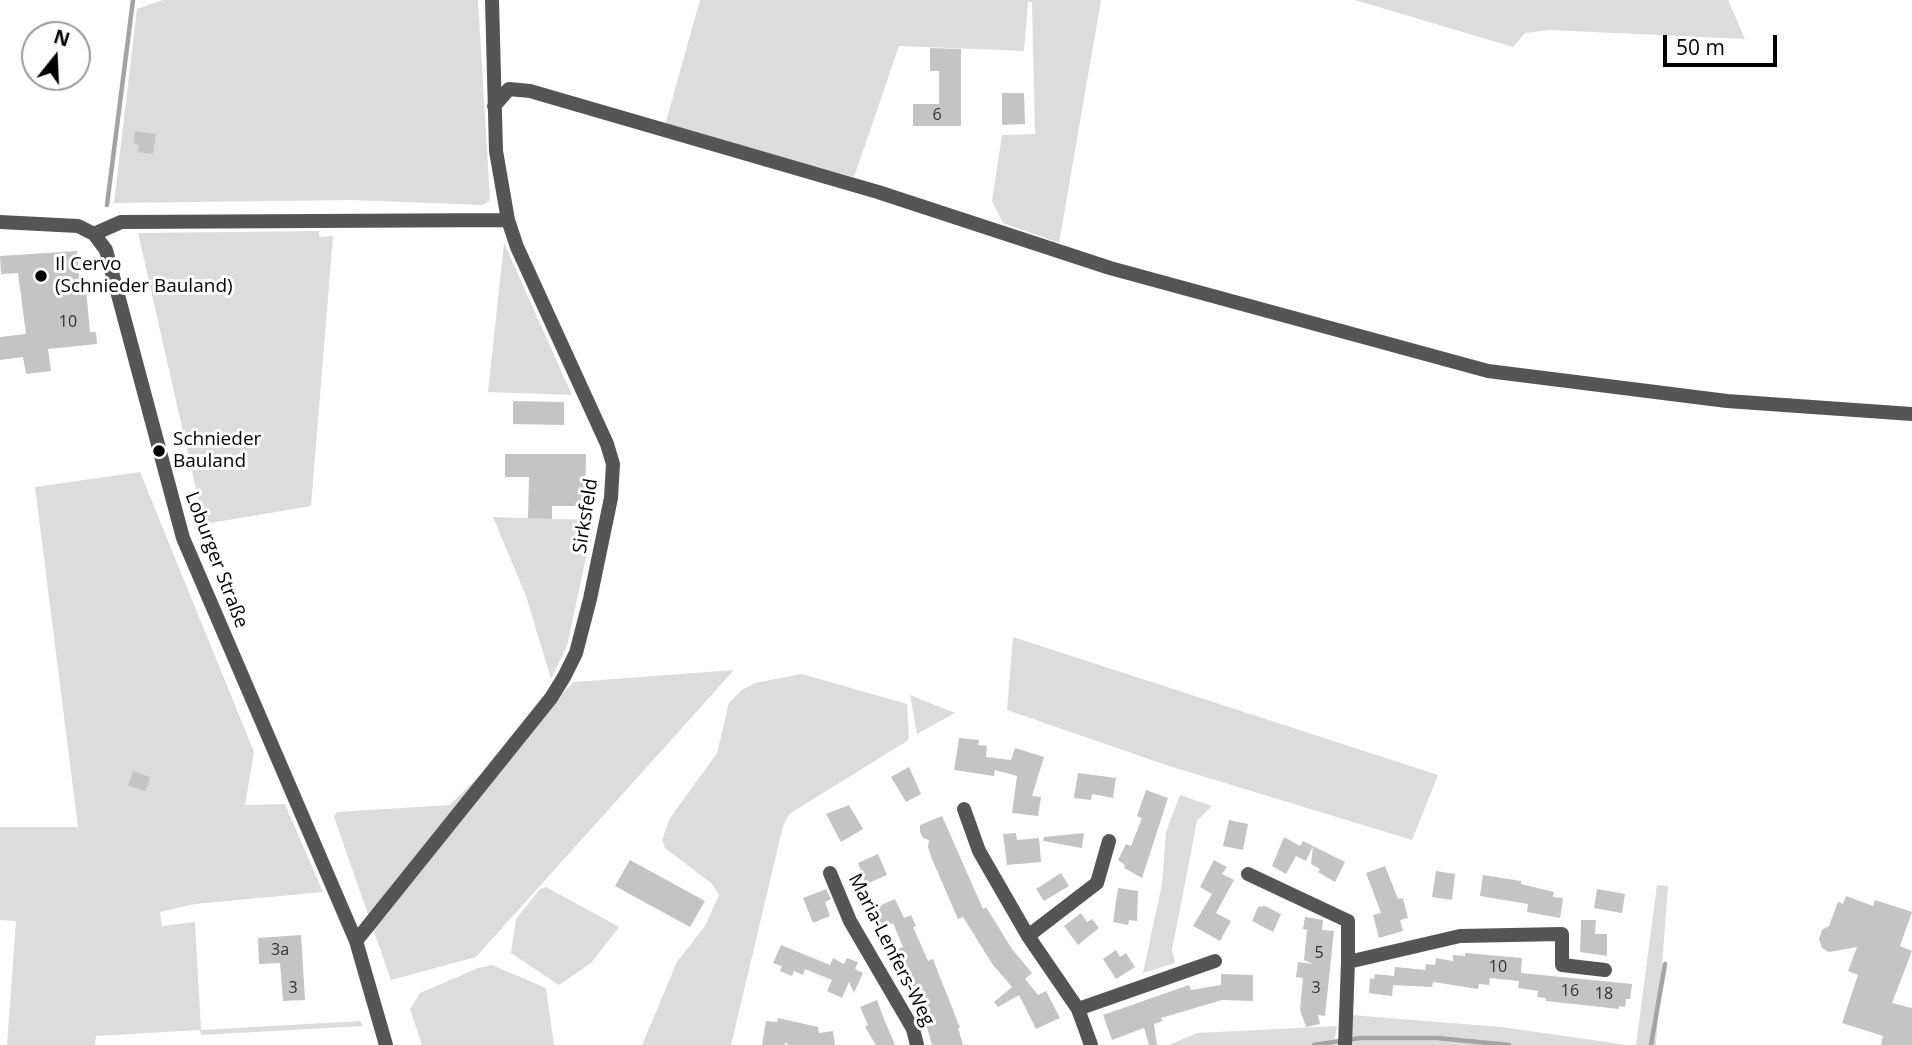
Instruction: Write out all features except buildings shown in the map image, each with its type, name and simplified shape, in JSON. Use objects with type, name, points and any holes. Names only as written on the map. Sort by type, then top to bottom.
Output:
[{"type":"street","name":"Sirksfeld","points":[[356,941],[551,698],[564,677],[576,653],[611,499],[613,464],[599,425],[517,247],[508,220],[496,151],[492,0]]},
{"type":"street","points":[[494,106],[509,89],[530,91],[878,192],[1110,268],[1488,371],[1727,401],[1912,414]]},
{"type":"street","points":[[0,222],[62,223],[79,226],[94,234],[121,222],[508,220]]},
{"type":"street","name":"Loburger Straße","points":[[94,234],[106,250],[183,538],[356,941],[386,1045]]},
{"type":"street","points":[[964,809],[979,851],[1028,936],[1078,1009],[1091,1045]]},
{"type":"street","points":[[1028,936],[1097,883],[1109,841]]},
{"type":"street","name":"Maria-Lenfers-Weg","points":[[830,873],[850,921],[913,1029],[917,1045]]},
{"type":"street","points":[[1248,874],[1348,921],[1346,1045]]},
{"type":"street","points":[[1348,962],[1460,936],[1562,934],[1562,965],[1605,970]]},
{"type":"street","points":[[1078,1009],[1215,961]]},
{"type":"shaded area","points":[[163,0],[478,0],[490,200],[483,205],[351,200],[114,203],[137,9]]},
{"type":"shaded area","points":[[700,0],[1101,0],[1059,243],[1003,223],[992,201],[1002,135],[1035,134],[1032,2],[1028,2],[1024,51],[899,46],[854,177],[665,125]]},
{"type":"shaded area","points":[[1355,0],[1728,0],[1745,39],[1550,30],[1525,33],[1513,47]]},
{"type":"shaded area","points":[[319,231],[319,237],[333,236],[311,506],[204,524],[138,233]]},
{"type":"shaded area","points":[[504,243],[572,395],[488,392]]},
{"type":"shaded area","points":[[140,472],[254,752],[245,805],[285,804],[323,892],[195,904],[160,912],[162,926],[195,922],[201,1030],[360,1021],[363,1026],[201,1035],[200,1030],[96,1036],[95,1045],[7,1045],[16,921],[0,920],[0,827],[78,827],[35,487]]},
{"type":"shaded area","points":[[493,517],[594,520],[567,646],[551,679],[526,596]]},
{"type":"shaded area","points":[[1013,637],[1438,775],[1412,840],[1169,766],[1007,710]]},
{"type":"shaded area","points":[[734,670],[476,957],[391,980],[334,817],[337,812],[450,805],[574,682]]},
{"type":"shaded area","points":[[802,674],[907,704],[909,737],[907,741],[789,814],[783,826],[731,1045],[642,1045],[677,962],[705,926],[719,895],[711,883],[665,848],[662,840],[670,818],[717,753],[729,703],[742,690],[755,683]]},
{"type":"shaded area","points":[[910,695],[955,713],[917,734]]},
{"type":"shaded area","points":[[1180,795],[1212,806],[1197,821],[1172,950],[1175,963],[1143,973],[1162,884],[1166,832]]},
{"type":"shaded area","points":[[1657,885],[1668,886],[1656,1045],[1636,1045]]},
{"type":"shaded area","points":[[546,887],[619,927],[591,963],[559,985],[511,953],[516,919],[540,889]]},
{"type":"shaded area","points":[[492,965],[546,988],[554,1045],[422,1045],[410,1009],[420,993],[478,968]]},
{"type":"shaded area","points":[[1352,1015],[1501,1027],[1628,1045],[1348,1045]]},
{"type":"shaded area","points":[[1337,1026],[1334,1045],[1169,1045],[1197,1033]]},
{"type":"waterway","points":[[107,205],[133,0]]},
{"type":"waterway","points":[[1651,1045],[1665,964]]},
{"type":"waterway","points":[[1314,1045],[1360,1038],[1437,1038],[1509,1045]]},
{"type":"place","name":"Il Cervo (Schnieder Bauland)","points":[[41,276]]},
{"type":"place","name":"Schnieder Bauland","points":[[159,451]]}]
